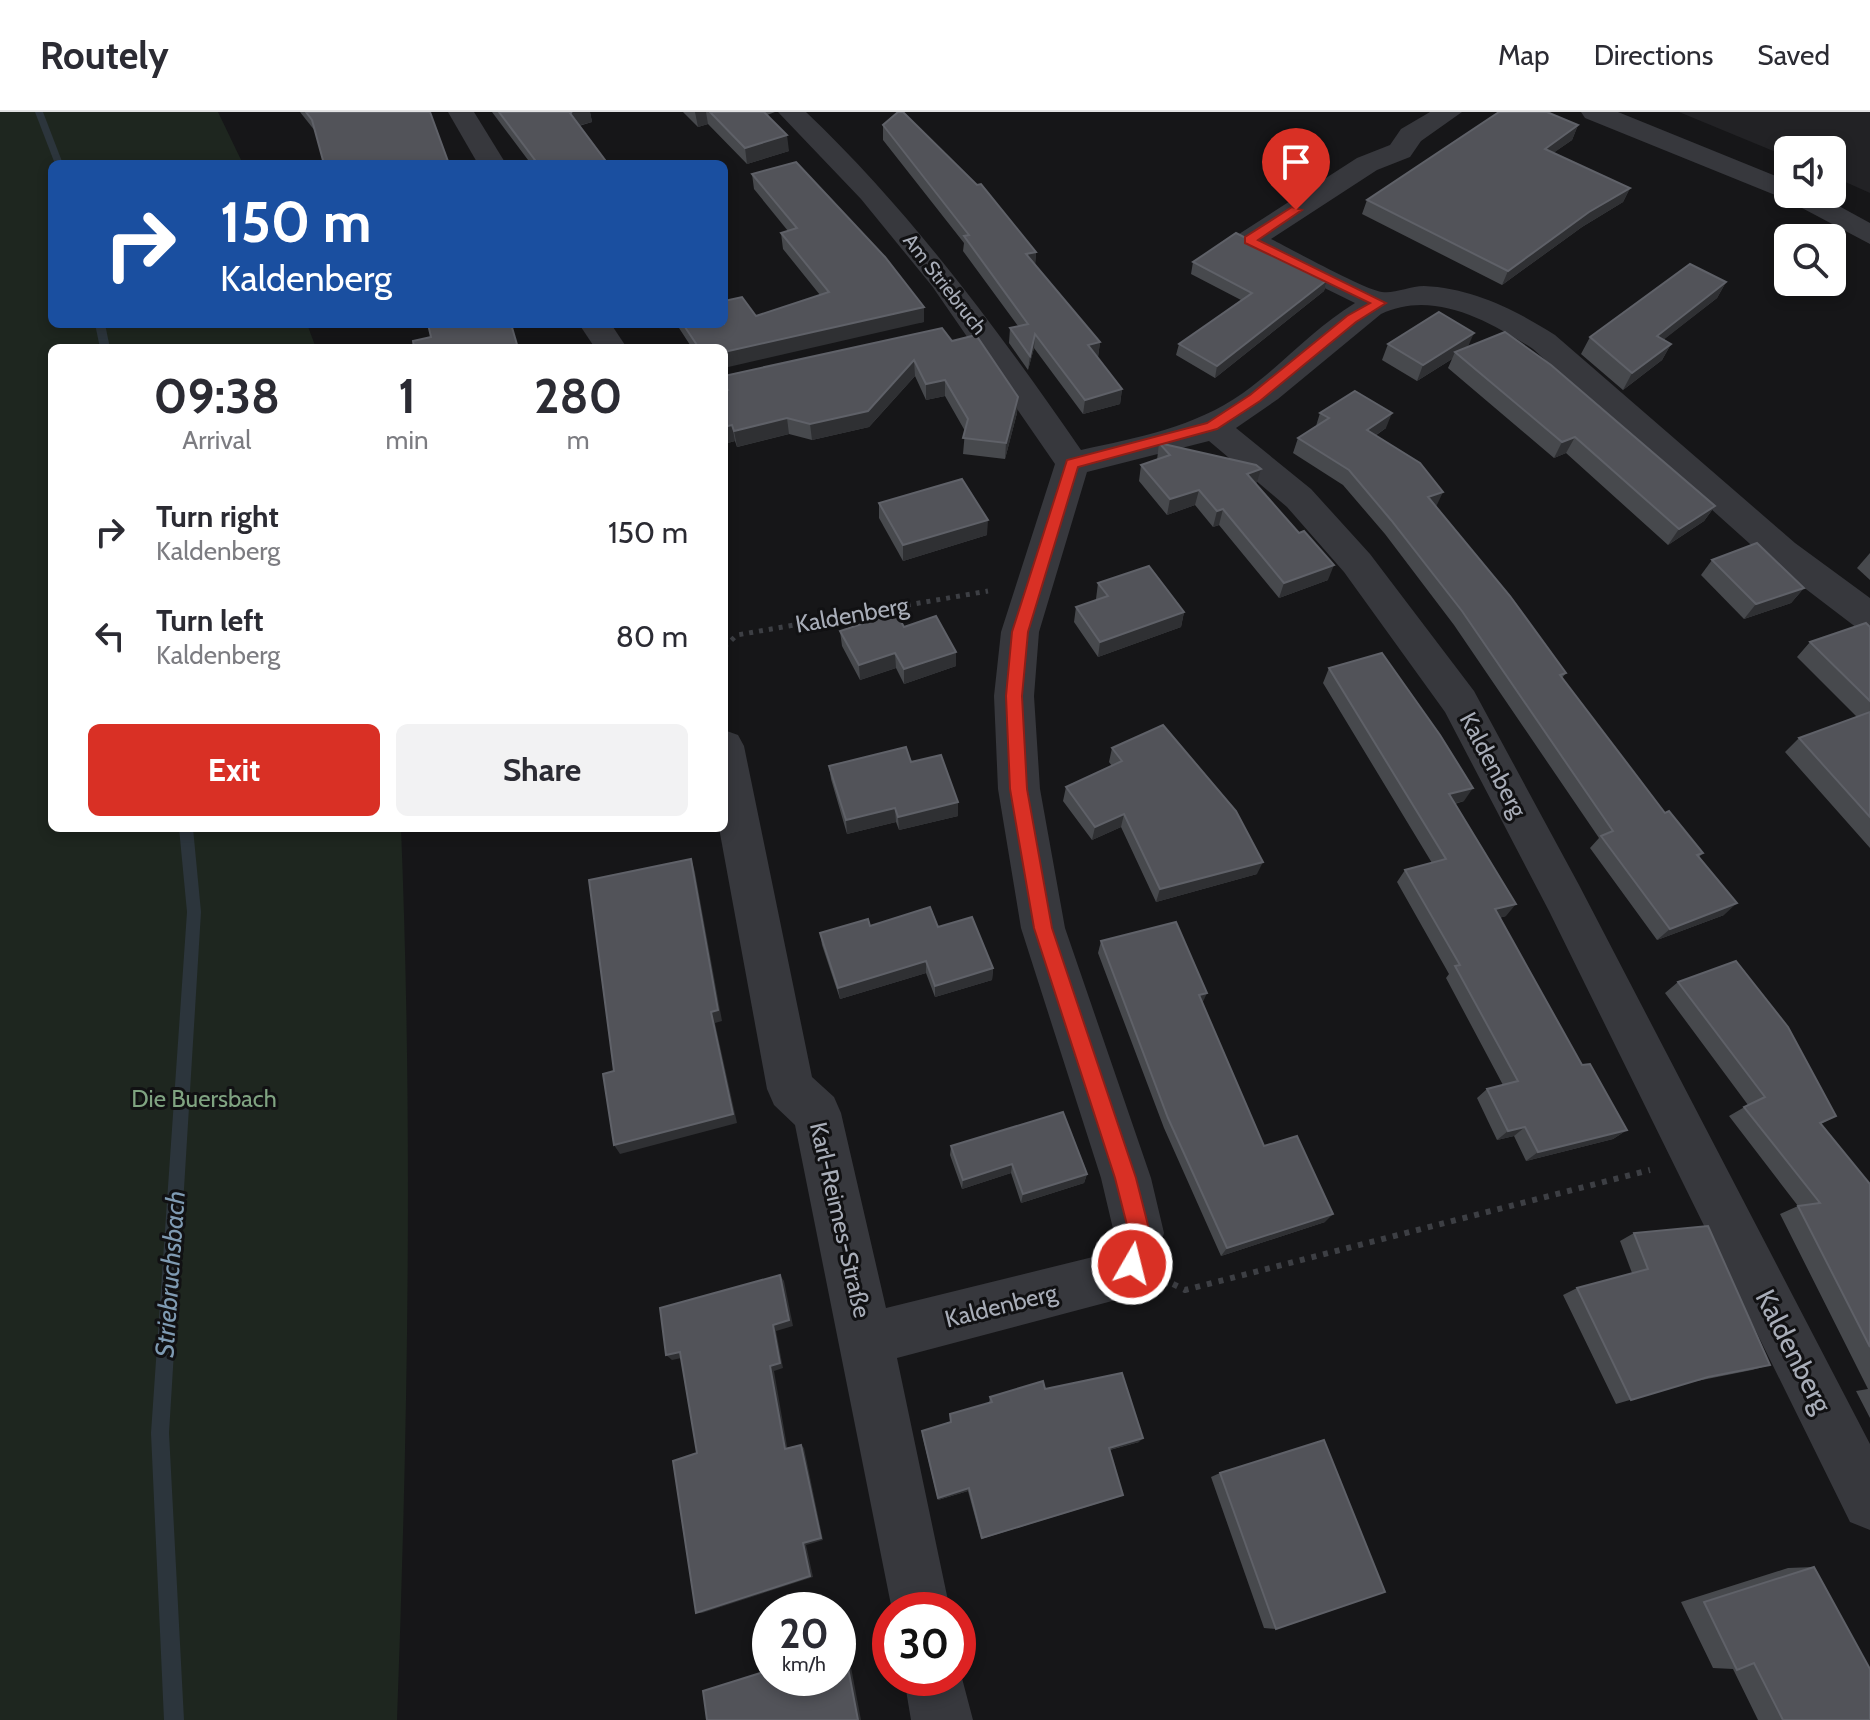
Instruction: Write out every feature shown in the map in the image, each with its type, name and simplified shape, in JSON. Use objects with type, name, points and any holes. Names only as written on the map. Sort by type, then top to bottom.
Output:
[{"type":"street","points":[[461,112],[490,160]]},
{"type":"street","points":[[1379,303],[1249,240],[1367,164],[1400,151],[1411,135],[1449,112]]},
{"type":"street","points":[[1594,112],[1774,184]]},
{"type":"street","points":[[1635,112],[1745,161],[1774,181]]},
{"type":"street","name":"Am Striebruch","points":[[806,115],[873,196],[963,326],[1072,464]]},
{"type":"street","points":[[1821,208],[1870,235]]},
{"type":"street","points":[[1132,1264],[1139,1233],[1126,1178],[1043,928],[1019,789],[1014,696],[1020,632],[1072,464],[1212,426],[1255,398],[1351,319],[1379,303],[1405,298],[1442,298],[1479,306],[1510,319],[1544,342],[1782,552],[1870,618]]},
{"type":"street","name":"Kaldenberg","points":[[1212,426],[1299,498],[1357,563],[1460,702],[1697,1158],[1870,1502]]},
{"type":"street","name":"Karl-Reimes-Straße","points":[[728,766],[791,1089],[817,1113],[867,1339],[917,1592]]},
{"type":"street","name":"Kaldenberg","points":[[867,1339],[1113,1278],[1132,1264]]},
{"type":"street","points":[[937,1696],[942,1720]]},
{"type":"path","name":"Kaldenberg","points":[[728,643],[737,635],[1033,585]]},
{"type":"path","points":[[1132,1264],[1185,1290],[1697,1158]]},
{"type":"shaded area","points":[[1679,112],[1870,112],[1870,193],[1846,182],[1846,136],[1774,136],[1774,151]]},
{"type":"green space","name":"Die Buersbach","points":[[0,112],[218,112],[241,160],[48,160],[48,328],[308,328],[314,344],[48,344],[48,832],[401,832],[407,1051],[408,1274],[397,1720],[0,1720]]},
{"type":"building","points":[[306,112],[430,112],[448,160],[323,160],[312,120]]},
{"type":"building","points":[[499,112],[572,112],[605,160],[535,160]]},
{"type":"building","points":[[710,112],[764,112],[787,135],[745,148]]},
{"type":"building","points":[[898,112],[903,112],[977,185],[981,184],[1036,252],[1026,254],[1100,342],[1088,345],[1122,389],[1085,400],[1035,334],[1030,356],[1010,328],[1028,324],[964,236],[969,235],[883,125]]},
{"type":"building","points":[[1499,112],[1547,112],[1578,125],[1545,149],[1630,188],[1589,212],[1508,271],[1367,200]]},
{"type":"building","points":[[796,162],[885,257],[924,307],[728,351],[728,344],[696,344],[686,328],[728,328],[728,300],[742,297],[756,316],[829,292],[781,233],[797,228],[752,174]]},
{"type":"building","points":[[1236,233],[1327,280],[1217,366],[1179,344],[1252,293],[1193,262]]},
{"type":"building","points":[[1690,264],[1726,282],[1657,336],[1671,344],[1632,373],[1590,337]]},
{"type":"building","points":[[1439,312],[1474,333],[1423,365],[1388,344]]},
{"type":"building","points":[[429,328],[512,328],[517,344],[413,344],[413,341],[431,337]]},
{"type":"building","points":[[942,328],[952,341],[976,335],[1018,397],[1006,443],[963,438],[968,419],[945,380],[926,384],[914,360],[868,411],[810,424],[787,418],[734,431],[732,425],[728,426],[728,375]]},
{"type":"building","points":[[1505,332],[1551,365],[1715,506],[1679,529],[1575,437],[1562,442],[1455,352]]},
{"type":"building","points":[[1355,391],[1392,413],[1367,430],[1420,463],[1443,492],[1428,497],[1510,596],[1566,673],[1560,675],[1665,813],[1669,811],[1703,853],[1697,855],[1737,903],[1670,929],[1601,836],[1613,831],[1462,611],[1349,470],[1298,438],[1329,418],[1320,413]]},
{"type":"building","points":[[1159,443],[1256,465],[1261,469],[1247,474],[1299,533],[1304,531],[1334,565],[1284,583],[1223,509],[1217,511],[1199,490],[1170,499],[1141,465],[1170,455]]},
{"type":"building","points":[[962,479],[988,520],[903,545],[879,503]]},
{"type":"building","points":[[1757,543],[1804,588],[1756,604],[1712,560]]},
{"type":"building","points":[[1149,566],[1184,612],[1100,642],[1076,607],[1108,596],[1098,583]]},
{"type":"building","points":[[896,613],[904,627],[936,616],[956,652],[904,669],[895,653],[859,665],[840,631]]},
{"type":"building","points":[[1866,623],[1870,627],[1870,701],[1810,642]]},
{"type":"building","points":[[1382,653],[1473,788],[1449,794],[1516,904],[1495,909],[1582,1065],[1590,1064],[1627,1130],[1538,1152],[1525,1127],[1508,1131],[1487,1089],[1518,1081],[1455,966],[1460,965],[1405,870],[1446,859],[1329,668]]},
{"type":"building","points":[[1870,712],[1870,817],[1799,738]]},
{"type":"building","points":[[1163,725],[1236,811],[1263,862],[1160,889],[1124,814],[1095,827],[1066,787],[1122,761],[1112,748]]},
{"type":"building","points":[[906,747],[911,762],[941,755],[958,802],[898,817],[895,808],[846,820],[829,766]]},
{"type":"building","points":[[691,859],[718,1010],[711,1012],[733,1114],[614,1145],[603,1074],[614,1071],[589,880]]},
{"type":"building","points":[[930,907],[938,927],[972,917],[993,968],[935,986],[926,961],[838,988],[820,933],[868,919],[870,926]]},
{"type":"building","points":[[1176,922],[1207,993],[1199,995],[1264,1146],[1297,1136],[1333,1214],[1227,1248],[1168,1118],[1101,941]]},
{"type":"building","points":[[1736,961],[1788,1027],[1836,1116],[1820,1123],[1870,1184],[1870,1347],[1798,1206],[1820,1203],[1744,1107],[1765,1097],[1678,982]]},
{"type":"building","points":[[1063,1112],[1087,1174],[1023,1194],[1012,1164],[963,1180],[951,1146]]},
{"type":"building","points":[[1708,1226],[1770,1365],[1708,1377],[1631,1400],[1577,1288],[1648,1269],[1634,1233]]},
{"type":"building","points":[[780,1275],[789,1320],[773,1325],[780,1363],[770,1366],[785,1449],[801,1445],[821,1538],[803,1543],[810,1576],[752,1592],[752,1595],[696,1613],[673,1461],[697,1453],[680,1352],[666,1355],[660,1308]]},
{"type":"building","points":[[1122,1373],[1143,1438],[1109,1448],[1123,1495],[982,1538],[969,1488],[938,1498],[922,1431],[951,1422],[950,1414],[992,1402],[990,1397],[1043,1381],[1045,1389]]},
{"type":"building","points":[[1324,1440],[1385,1592],[1276,1629],[1220,1473]]},
{"type":"building","points":[[1814,1567],[1870,1669],[1870,1720],[1783,1720],[1754,1663],[1737,1670],[1704,1602]]},
{"type":"building","points":[[752,1676],[752,1696],[853,1696],[858,1720],[707,1720],[703,1691]]},
{"type":"waterway","name":"Striebruchsbach","points":[[39,112],[57,160]]},
{"type":"waterway","name":"Striebruchsbach","points":[[101,328],[104,344]]},
{"type":"waterway","name":"Striebruchsbach","points":[[174,1720],[160,1433],[194,912],[186,832]]},
{"type":"route","points":[[1132,1264],[1139,1233],[1126,1178],[1043,928],[1019,789],[1014,696],[1020,632],[1072,464],[1212,426],[1255,398],[1351,319],[1379,303],[1249,240],[1296,210]]}]
